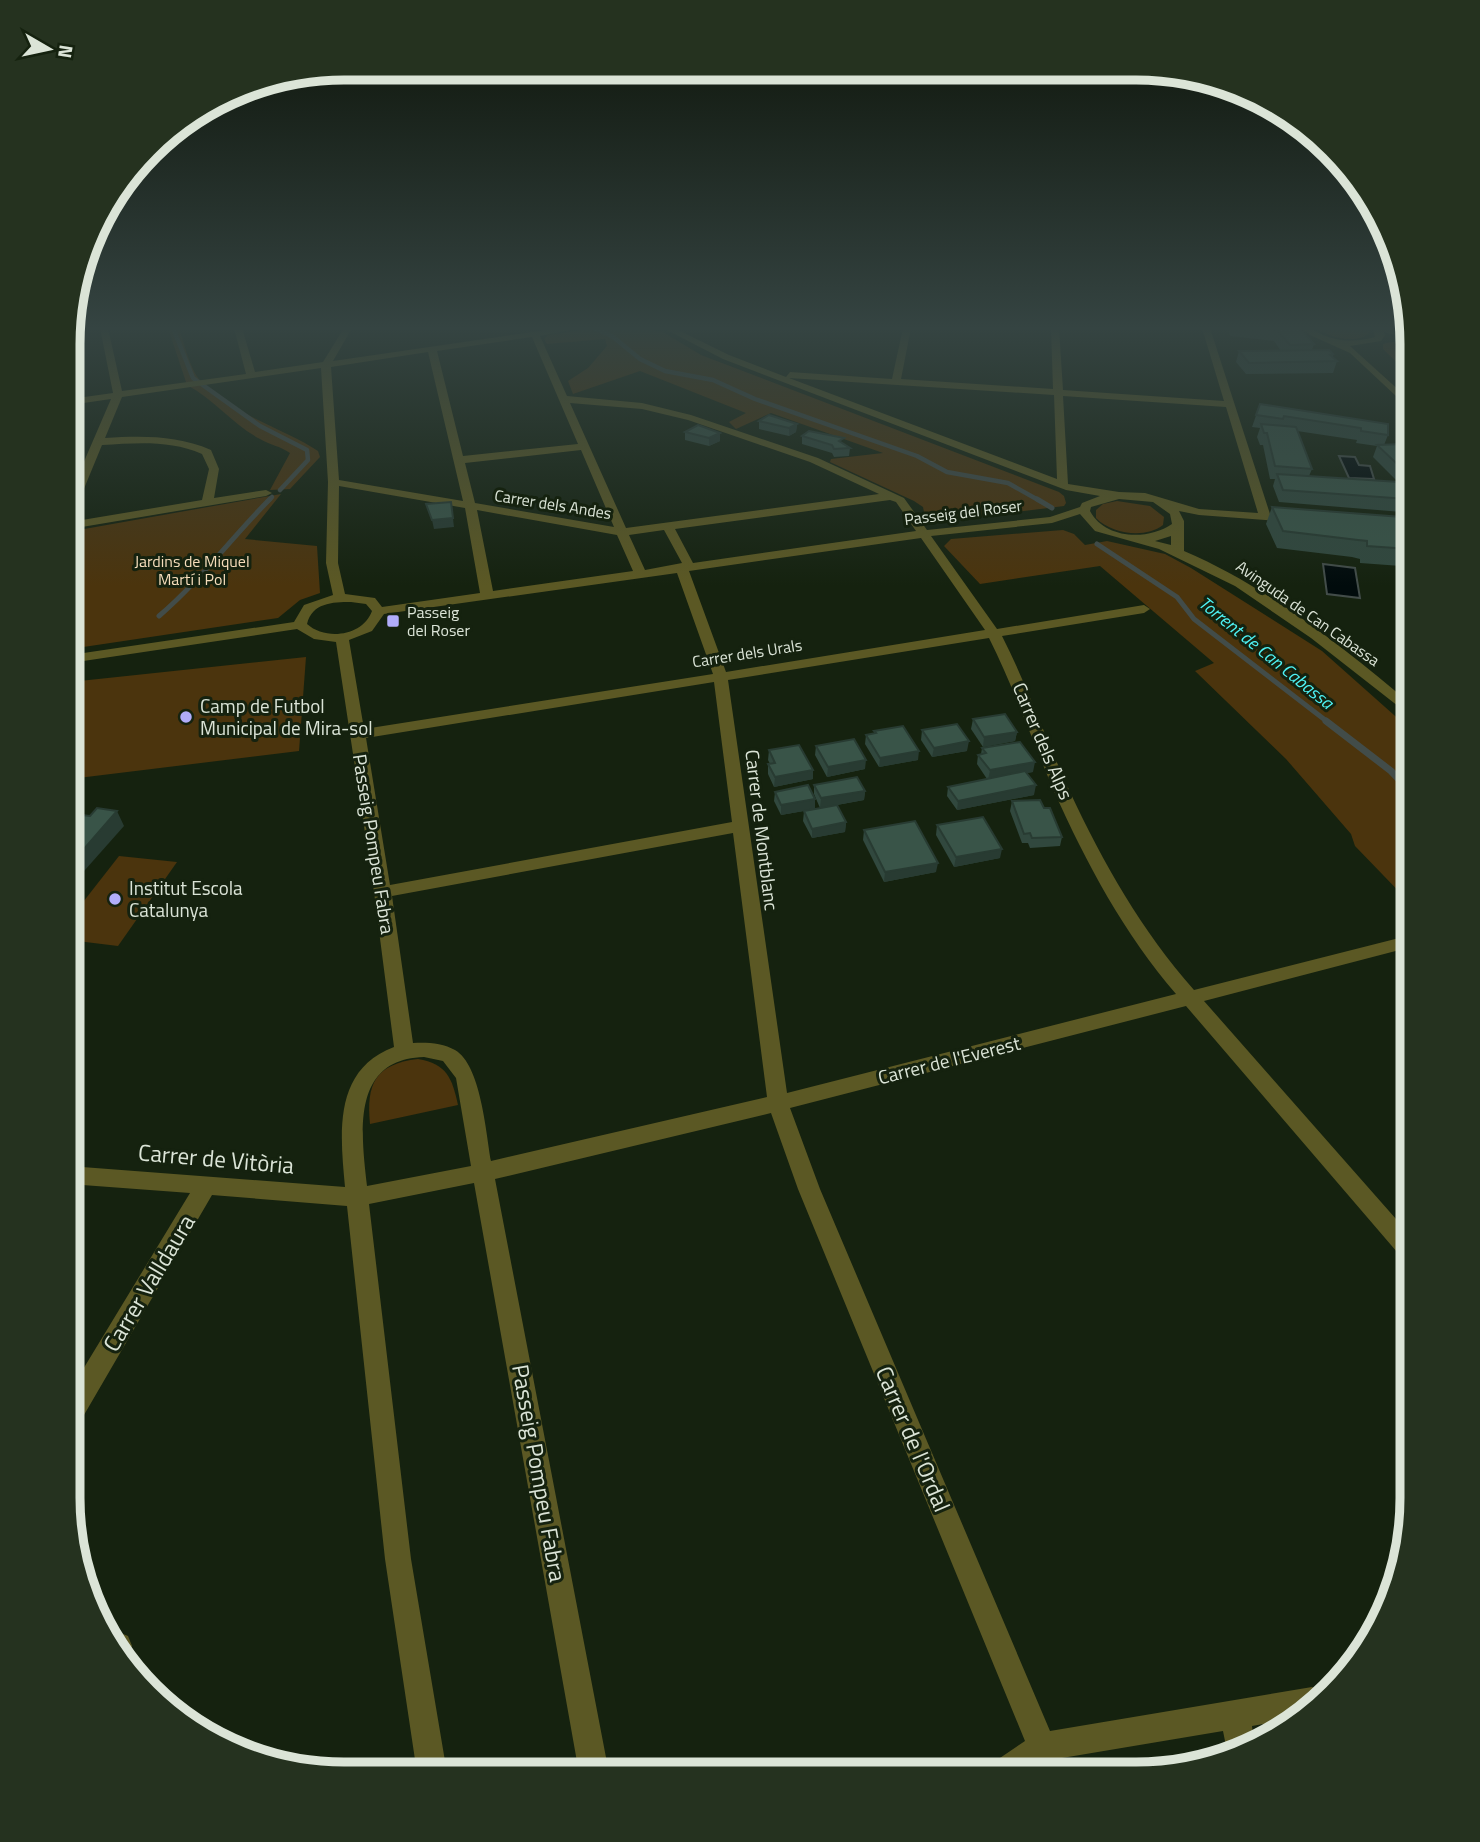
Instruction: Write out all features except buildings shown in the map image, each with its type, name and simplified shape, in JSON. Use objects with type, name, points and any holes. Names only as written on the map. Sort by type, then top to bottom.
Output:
[{"type":"street","points":[[80,484],[110,414]]},
{"type":"street","points":[[329,414],[334,482],[331,563],[340,598]]},
{"type":"street","points":[[448,414],[470,506],[487,594]]},
{"type":"street","points":[[571,414],[640,573]]},
{"type":"street","name":"Carrer dels Alps","points":[[675,414],[814,460],[900,500],[994,634],[1021,687],[1062,791],[1108,884],[1163,967],[1400,1239]]},
{"type":"street","points":[[877,414],[1067,486],[1147,498],[1199,512],[1305,520]]},
{"type":"street","points":[[1061,414],[1067,486],[1085,507],[1086,518],[1094,525]]},
{"type":"street","points":[[1231,414],[1265,517]]},
{"type":"street","points":[[98,442],[163,440],[195,446],[207,452],[214,469],[207,503]]},
{"type":"street","points":[[459,460],[585,446]]},
{"type":"street","name":"Carrer dels Andes","points":[[334,482],[624,532],[892,496]]},
{"type":"street","points":[[80,524],[266,493]]},
{"type":"street","name":"Passeig del Roser","points":[[1052,520],[1085,507],[1099,498],[1117,495]]},
{"type":"street","points":[[1161,503],[1175,513],[1178,551]]},
{"type":"street","points":[[1129,537],[1166,534],[1177,523],[1199,512]]},
{"type":"street","name":"Passeig del Roser","points":[[379,611],[924,534],[1052,520],[1094,525],[1129,537]]},
{"type":"street","points":[[1372,524],[1400,526]]},
{"type":"street","name":"Carrer de Montblanc","points":[[668,526],[685,567],[720,675],[778,1103]]},
{"type":"street","name":"Avinguda de Can Cabassa","points":[[1129,537],[1178,551],[1224,576],[1337,651],[1400,703]]},
{"type":"street","points":[[340,598],[370,601],[379,611],[379,616],[370,626],[342,637],[320,637],[310,634],[300,625],[304,613],[310,608],[340,598]]},
{"type":"street","name":"Carrer dels Urals","points":[[357,735],[1144,609]]},
{"type":"street","points":[[80,658],[300,625]]},
{"type":"street","name":"Passeig Pompeu Fabra","points":[[342,637],[383,892],[404,1051],[419,1049],[450,1056],[465,1076],[485,1172],[592,1762]]},
{"type":"street","points":[[383,892],[740,826]]},
{"type":"street","name":"Carrer de l'Everest","points":[[485,1172],[778,1103],[1400,944]]},
{"type":"street","points":[[404,1051],[389,1056],[368,1074],[355,1101],[358,1197],[398,1560],[430,1762]]},
{"type":"street","name":"Carrer de l'Ordal","points":[[778,1103],[809,1189],[1047,1760]]},
{"type":"street","points":[[358,1197],[485,1172]]},
{"type":"street","name":"Carrer de Vitòria","points":[[80,1176],[358,1197]]},
{"type":"street","name":"Carrer Valldaura","points":[[80,1398],[207,1185]]},
{"type":"street","points":[[1047,1760],[1236,1715],[1301,1703]]},
{"type":"street","points":[[1236,1715],[1239,1740]]},
{"type":"green space","points":[[226,414],[248,414],[305,443],[318,451],[320,457],[290,489],[270,490],[290,453],[250,433]]},
{"type":"green space","points":[[744,414],[769,414],[736,429],[729,422]]},
{"type":"green space","points":[[774,414],[855,414],[1059,492],[1066,503],[1064,506],[938,522],[925,517],[923,507],[914,501],[830,462],[831,459],[883,453]]},
{"type":"green space","name":"Jardins de Miquel Martí i Pol","points":[[281,494],[245,539],[317,546],[320,593],[300,600],[278,618],[80,648],[80,530]]},
{"type":"green space","points":[[1117,501],[1150,506],[1164,517],[1163,525],[1147,532],[1129,533],[1111,528],[1096,518],[1096,510],[1103,504]]},
{"type":"green space","points":[[1063,530],[1074,534],[1085,545],[1107,541],[1165,554],[1322,651],[1400,720],[1400,893],[1355,846],[1351,834],[1286,759],[1195,671],[1214,663],[1100,566],[980,584],[944,546],[951,539]]},
{"type":"green space","name":"Camp de Futbol Municipal de Mira-sol","points":[[306,657],[299,751],[80,778],[80,681]]},
{"type":"green space","points":[[119,856],[177,862],[118,946],[80,941],[80,906]]},
{"type":"green space","points":[[418,1059],[436,1064],[447,1074],[458,1105],[370,1124],[370,1098],[376,1078],[392,1066]]},
{"type":"shaded area","points":[[1339,456],[1355,457],[1359,465],[1370,466],[1374,479],[1349,478]]},
{"type":"shaded area","points":[[1323,564],[1355,568],[1360,598],[1327,594]]},
{"type":"waterway","points":[[243,414],[260,426],[307,450],[308,460],[280,490]]},
{"type":"waterway","name":"Torrent de Can Cabassa","points":[[798,414],[917,456],[947,472],[1008,483],[1040,501]]},
{"type":"waterway","points":[[159,616],[270,499]]},
{"type":"waterway","name":"Torrent de Can Cabassa","points":[[1037,499],[1052,508]]},
{"type":"waterway","name":"Torrent de Can Cabassa","points":[[1097,544],[1177,597],[1194,619],[1329,723]]},
{"type":"waterway","name":"Torrent de Can Cabassa","points":[[1326,721],[1400,780]]},
{"type":"place","name":"Passeig del Roser","points":[[393,621]]},
{"type":"place","name":"Camp de Futbol Municipal de Mira-sol","points":[[186,717]]},
{"type":"place","name":"Institut Escola Catalunya","points":[[115,899]]}]
